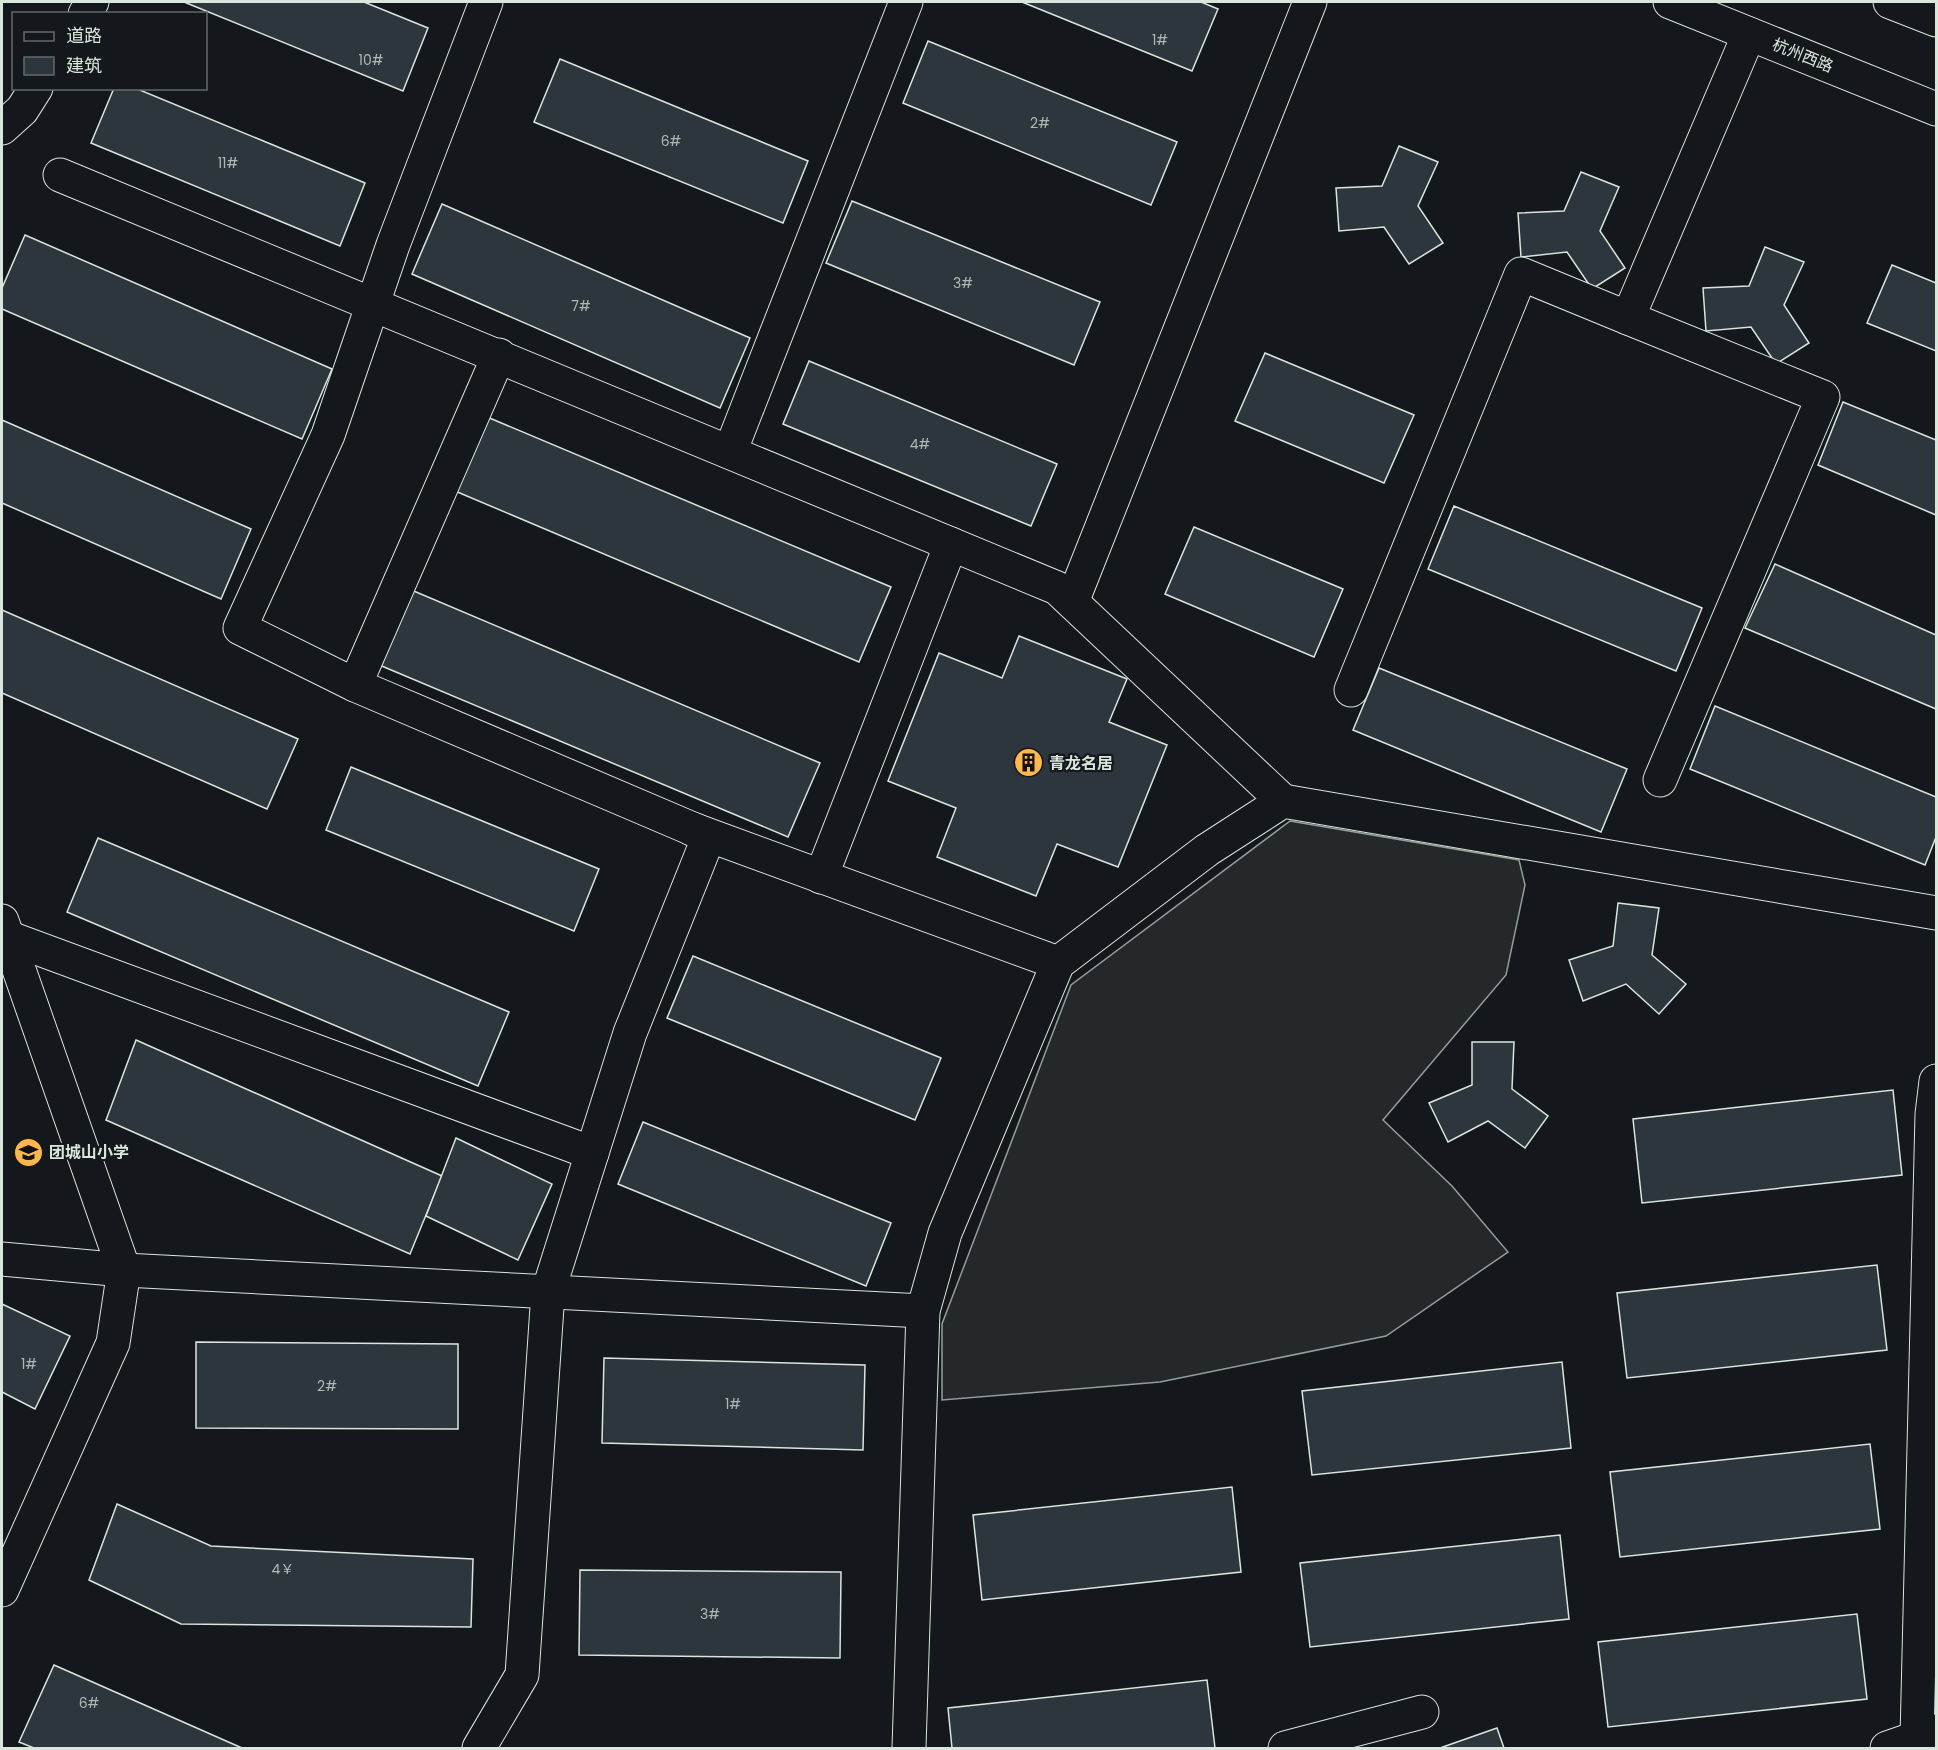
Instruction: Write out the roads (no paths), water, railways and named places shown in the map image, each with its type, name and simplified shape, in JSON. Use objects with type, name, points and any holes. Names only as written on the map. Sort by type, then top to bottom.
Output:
[{"type":"street","points":[[479,1749],[522,1675],[548,1292],[630,1033],[710,836],[355,685],[240,628],[328,435],[393,245],[486,2]]},
{"type":"street","points":[[730,452],[906,2]]},
{"type":"street","points":[[1072,602],[1310,2]]},
{"type":"street","name":"杭州西路","points":[[1670,2],[1936,109]]},
{"type":"street","points":[[1890,2],[1936,20]]},
{"type":"street","points":[[1629,318],[1749,34]]},
{"type":"street","points":[[2,128],[22,110],[35,90]]},
{"type":"street","points":[[60,175],[1057,588],[1283,801],[1936,913]]},
{"type":"street","points":[[1351,690],[1521,274],[1823,397],[1660,780]]},
{"type":"street","points":[[355,685],[499,355]]},
{"type":"street","points":[[821,877],[951,544]]},
{"type":"street","points":[[909,1749],[923,1311],[945,1233],[1058,963],[1207,850],[1283,801]]},
{"type":"street","points":[[692,829],[1058,963]]},
{"type":"street","points":[[4,929],[592,1153]]},
{"type":"street","points":[[2,1590],[113,1343],[124,1270],[4,929]]},
{"type":"street","points":[[1914,1739],[1933,1190],[1932,1114],[1936,1081]]},
{"type":"street","points":[[2,1259],[124,1270],[923,1311]]},
{"type":"street","points":[[1286,1749],[1422,1712]]},
{"type":"place","name":"青龙名居","points":[[1028,763]]},
{"type":"place","name":"团城山小学","points":[[28,1152]]}]
